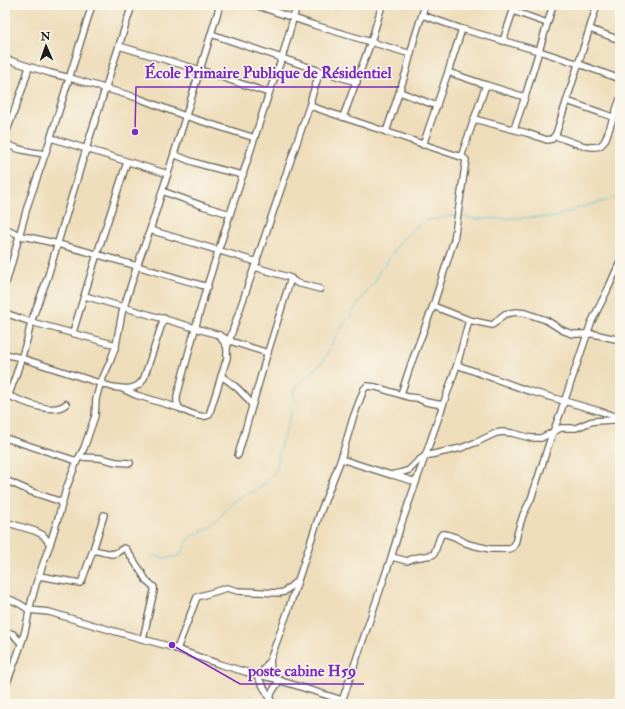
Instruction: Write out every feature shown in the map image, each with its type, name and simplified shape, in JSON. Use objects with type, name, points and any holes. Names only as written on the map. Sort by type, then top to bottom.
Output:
[{"type":"street","points":[[5,284],[28,204],[70,78],[92,5]]},
{"type":"street","points":[[5,688],[21,643],[29,610],[68,481],[84,448],[95,416],[96,399],[100,384],[116,344],[121,319],[136,266],[150,230],[220,5]]},
{"type":"street","points":[[255,5],[410,54]]},
{"type":"street","points":[[179,408],[177,396],[206,289],[208,287],[218,250],[282,58],[297,5]]},
{"type":"street","points":[[343,117],[371,42],[382,5]]},
{"type":"street","points":[[386,132],[400,92],[425,5]]},
{"type":"street","points":[[514,129],[553,5]]},
{"type":"street","points":[[474,119],[514,129],[547,140],[552,139],[555,136],[567,101],[597,5]]},
{"type":"street","points":[[5,405],[22,358],[32,322],[58,244],[130,6]]},
{"type":"street","points":[[503,41],[514,8],[547,23]]},
{"type":"street","points":[[422,15],[462,29],[539,51],[620,79]]},
{"type":"street","points":[[423,144],[462,29]]},
{"type":"street","points":[[590,29],[620,40]]},
{"type":"street","points":[[211,34],[357,82]]},
{"type":"street","points":[[119,46],[270,92]]},
{"type":"street","points":[[5,59],[138,98],[185,116],[255,138]]},
{"type":"street","points":[[5,136],[29,67]]},
{"type":"street","points":[[5,354],[22,358],[100,384],[123,389],[136,395],[179,408],[186,412],[205,417],[209,415],[227,358],[227,347],[311,103],[320,71]]},
{"type":"street","points":[[448,72],[525,97]]},
{"type":"street","points":[[461,157],[486,85]]},
{"type":"street","points":[[400,92],[437,106]]},
{"type":"street","points":[[555,136],[588,146],[600,146],[604,142],[620,99]]},
{"type":"street","points":[[567,101],[614,117]]},
{"type":"street","points":[[310,104],[315,108],[464,158],[466,162],[454,240],[402,394]]},
{"type":"street","points":[[50,138],[168,174]]},
{"type":"street","points":[[5,143],[12,147],[45,154]]},
{"type":"street","points":[[174,154],[193,162],[243,175]]},
{"type":"street","points":[[73,332],[127,162]]},
{"type":"street","points":[[162,191],[230,214]]},
{"type":"street","points":[[5,229],[11,230],[19,236],[97,254],[208,287]]},
{"type":"street","points":[[150,230],[218,250],[291,278],[294,282],[320,289]]},
{"type":"street","points":[[392,557],[406,561],[432,555],[434,554],[441,535],[444,534],[455,537],[466,543],[485,548],[512,548],[516,541],[523,515],[531,499],[587,334],[620,262]]},
{"type":"street","points":[[238,455],[291,278]]},
{"type":"street","points":[[84,296],[164,318],[268,352]]},
{"type":"street","points":[[432,306],[469,320],[492,324],[496,323],[505,314],[516,312],[525,313],[543,319],[572,334],[594,334],[620,340]]},
{"type":"street","points":[[5,313],[32,322],[116,344]]},
{"type":"street","points":[[123,389],[134,388],[143,382],[164,318]]},
{"type":"street","points":[[5,597],[29,610],[49,612],[144,639],[220,664],[280,680],[342,702],[392,557],[400,528],[457,365],[469,320]]},
{"type":"street","points":[[219,335],[227,347]]},
{"type":"street","points":[[457,365],[526,390],[599,411],[620,419]]},
{"type":"street","points":[[221,376],[234,383],[252,405]]},
{"type":"street","points":[[258,674],[270,660],[320,513],[341,458],[352,418],[365,387],[372,386],[443,406]]},
{"type":"street","points":[[8,396],[48,408],[58,408],[66,404]]},
{"type":"street","points":[[391,475],[409,470],[425,456],[461,448],[499,432],[536,438],[545,437],[561,428],[576,428],[593,422],[620,419]]},
{"type":"street","points":[[5,438],[78,459],[100,458],[122,463],[130,463]]},
{"type":"street","points":[[341,458],[416,482]]},
{"type":"street","points":[[5,480],[32,492],[62,502]]},
{"type":"street","points":[[39,576],[80,583],[82,581],[104,516]]},
{"type":"street","points":[[5,522],[43,535],[50,544]]},
{"type":"street","points":[[93,550],[112,554],[124,548],[126,549],[146,580],[154,587],[144,639]]},
{"type":"street","points":[[177,649],[197,597],[227,588],[238,591],[279,593],[284,592],[298,580]]},
{"type":"street","points":[[5,632],[14,634],[21,643]]},
{"type":"street","points":[[270,660],[272,678]]},
{"type":"street","points":[[258,674],[270,701]]},
{"type":"street","points":[[270,701],[271,693],[280,680]]},
{"type":"waterway","points":[[459,216],[475,219],[553,217],[585,206],[620,197]]},
{"type":"waterway","points":[[152,556],[167,558],[179,556],[190,538],[209,528],[219,520],[231,504],[242,496],[255,491],[266,483],[277,468],[281,442],[294,405],[293,392],[301,382],[322,363],[337,334],[375,282],[380,270],[400,242],[414,228],[425,221],[456,215]]},
{"type":"waterway","points":[[251,694],[254,704]]},
{"type":"place","name":"École Primaire Publique de Résidentiel","points":[[135,132]]},
{"type":"place","name":"poste cabine H59","points":[[172,645]]}]
